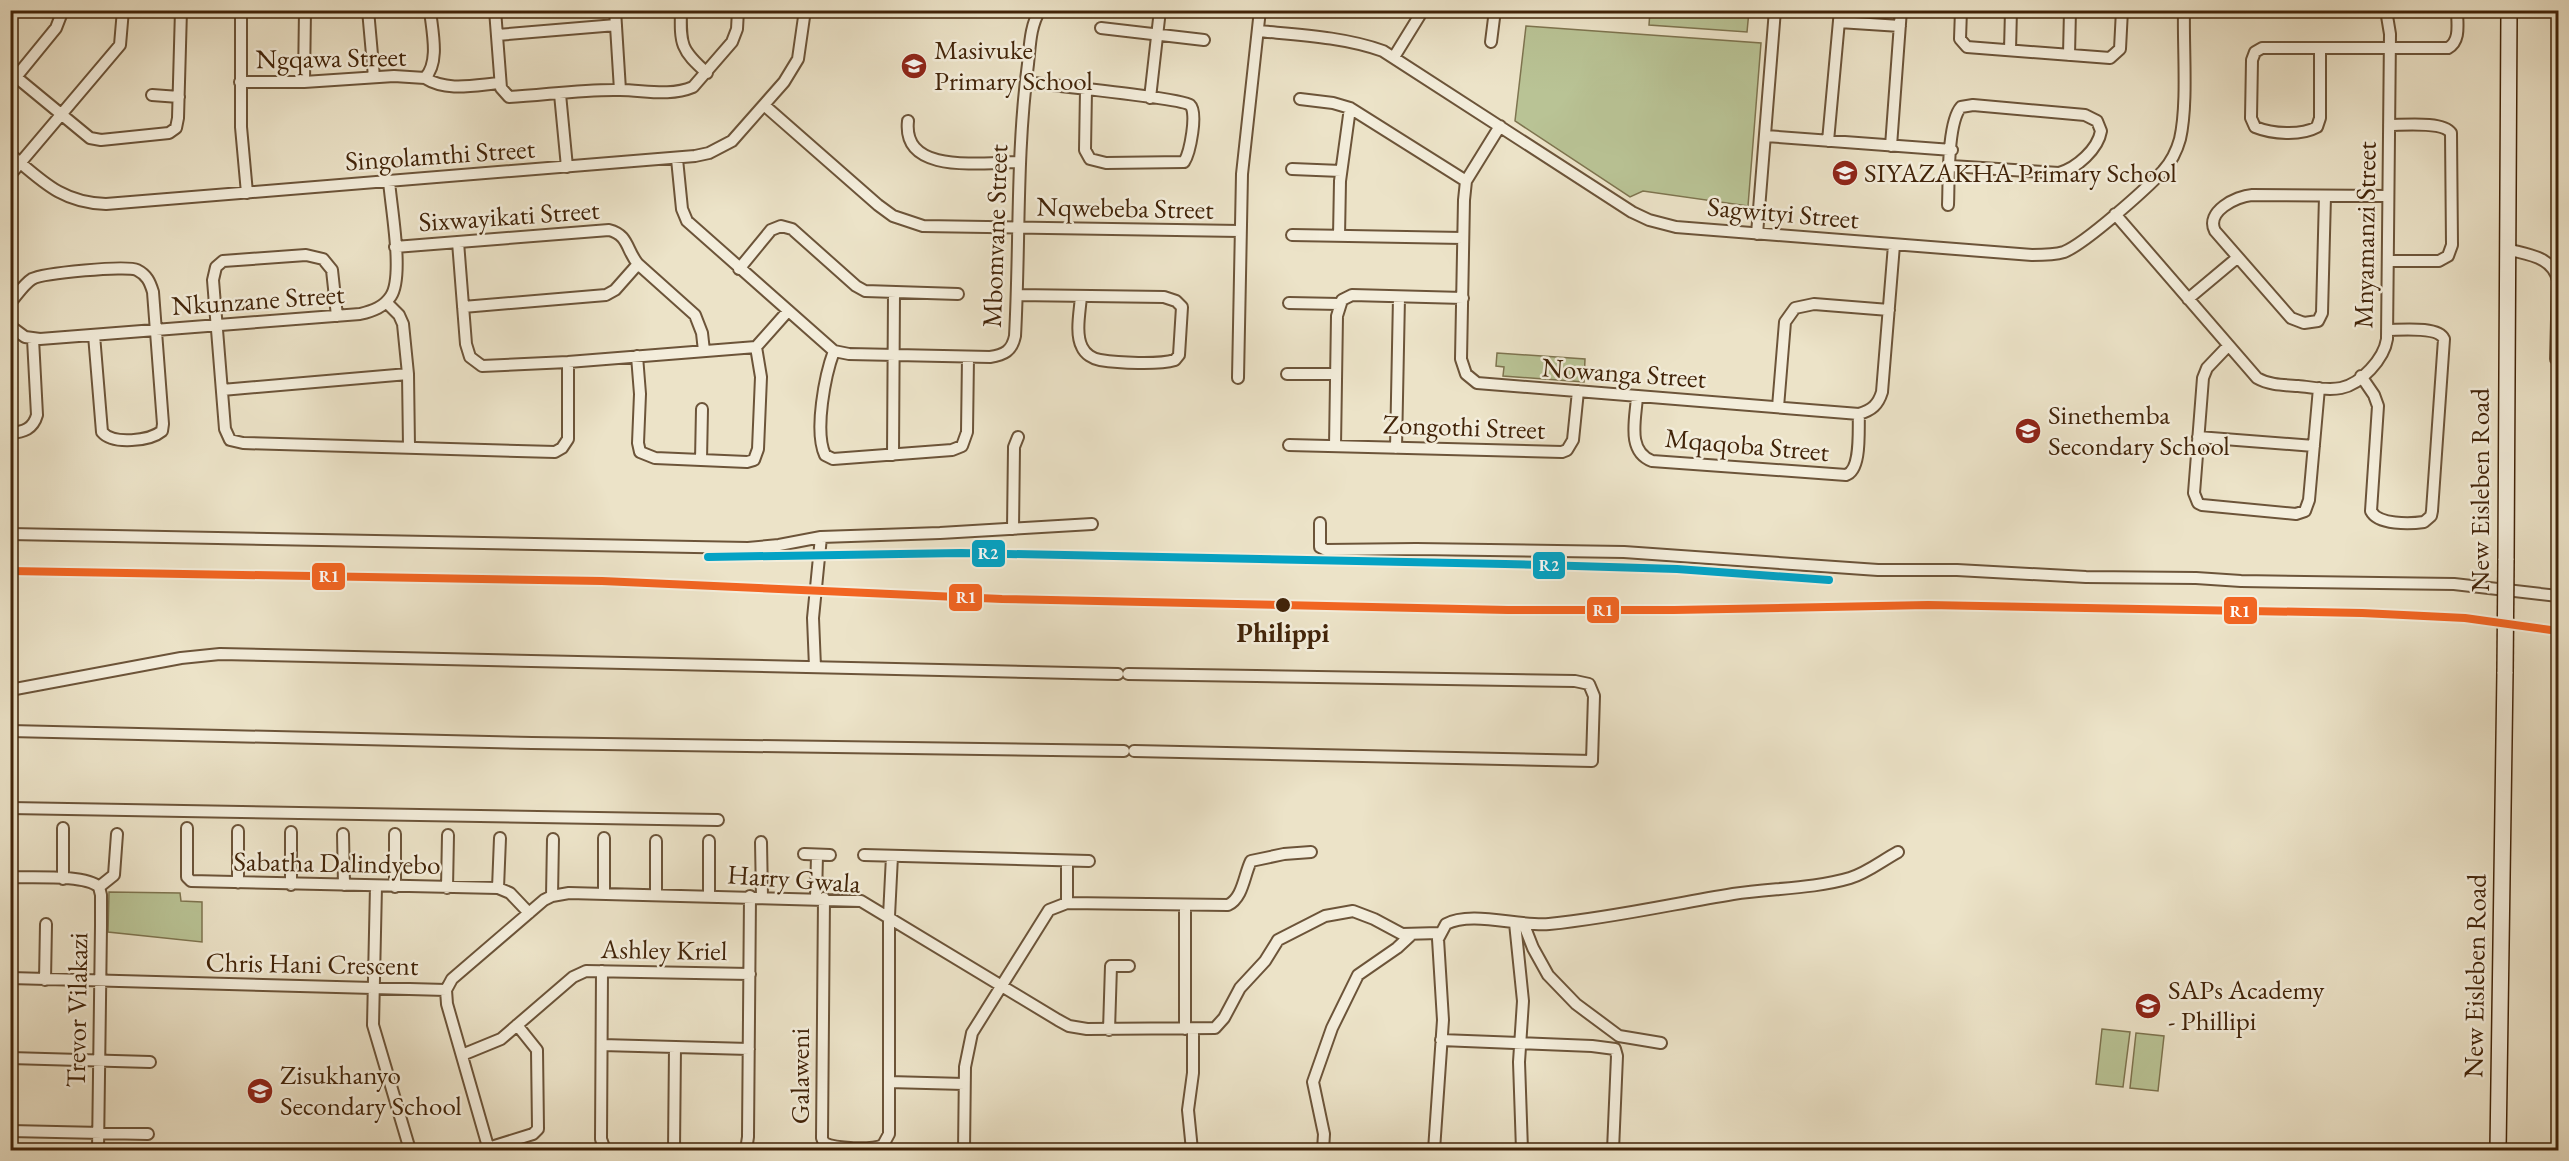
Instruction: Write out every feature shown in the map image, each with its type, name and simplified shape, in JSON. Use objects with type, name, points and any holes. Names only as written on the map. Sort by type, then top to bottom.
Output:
[{"type":"main road","name":"New Eisleben Road","points":[[2498,1150],[2505,672],[2509,10]]},
{"type":"street","points":[[63,10],[56,28],[13,74],[85,135],[95,140],[161,135],[176,128],[181,10]]},
{"type":"street","points":[[10,175],[120,45],[123,10]]},
{"type":"street","points":[[241,10],[241,127],[247,193]]},
{"type":"street","points":[[304,82],[305,10]]},
{"type":"street","points":[[368,10],[374,77]]},
{"type":"street","name":"Ngqawa Street","points":[[240,82],[304,82],[374,77],[424,78],[429,74],[433,58],[430,10]]},
{"type":"street","points":[[495,10],[500,83],[501,88],[509,97],[620,90],[651,93],[686,90],[693,87],[706,73],[735,36],[738,10]]},
{"type":"street","points":[[615,10],[620,90]]},
{"type":"street","points":[[681,10],[680,38],[683,50],[706,73]]},
{"type":"street","name":"Singolamthi Street","points":[[10,154],[63,196],[92,204],[677,159],[709,153],[722,147],[738,135],[784,82],[798,59],[805,10]]},
{"type":"street","name":"Mbomvane Street","points":[[834,351],[849,354],[968,357],[997,356],[1007,352],[1013,345],[1017,295],[1019,162],[1034,20],[1040,10]]},
{"type":"street","points":[[1150,98],[1160,10]]},
{"type":"street","points":[[1238,378],[1240,231],[1245,137],[1260,10]]},
{"type":"street","points":[[1394,57],[1423,10]]},
{"type":"street","points":[[1491,42],[1495,10]]},
{"type":"street","points":[[1757,234],[1775,10]]},
{"type":"street","points":[[1891,146],[1901,10]]},
{"type":"street","points":[[1961,10],[1959,32],[1963,44],[1974,48],[2110,58],[2120,49],[2122,10]]},
{"type":"street","points":[[2010,50],[2012,10]]},
{"type":"street","points":[[2069,55],[2070,10]]},
{"type":"street","name":"Sagwityi Street","points":[[1258,31],[1366,44],[1394,57],[1632,212],[1649,220],[1676,227],[2032,255],[2054,254],[2076,245],[2163,171],[2177,149],[2183,123],[2184,10]]},
{"type":"street","name":"Mnyamanzi Street","points":[[2115,214],[2251,373],[2264,382],[2319,388],[2343,388],[2361,376],[2383,354],[2387,330],[2390,22],[2385,10]]},
{"type":"street","points":[[2320,49],[2320,118],[2317,127],[2308,132],[2266,131],[2256,127],[2252,118],[2252,60],[2255,52],[2262,48],[2443,49],[2453,46],[2457,37],[2457,10]]},
{"type":"street","points":[[1828,141],[1839,16],[1900,26]]},
{"type":"street","points":[[497,35],[615,25]]},
{"type":"street","points":[[1101,28],[1204,40]]},
{"type":"street","points":[[424,78],[449,87],[500,83]]},
{"type":"street","points":[[1026,82],[1184,102],[1192,109],[1190,146],[1184,162],[1106,164],[1090,159],[1085,150],[1086,90]]},
{"type":"street","points":[[560,94],[567,167]]},
{"type":"street","points":[[152,95],[179,97]]},
{"type":"street","points":[[1300,99],[1334,103],[1350,108],[1466,181]]},
{"type":"street","name":"Nqwebeba Street","points":[[764,105],[893,216],[923,226],[1240,231]]},
{"type":"street","points":[[1948,205],[1954,117],[1961,107],[2085,115],[2097,121],[2101,130],[2097,144],[2091,151],[2071,168],[2060,173],[1951,166]]},
{"type":"street","points":[[1339,236],[1341,171],[1350,108]]},
{"type":"street","points":[[908,121],[907,137],[910,144],[923,156],[956,162],[1019,162]]},
{"type":"street","points":[[2388,261],[2439,261],[2448,256],[2452,245],[2451,133],[2441,126],[2389,125]]},
{"type":"street","name":"Nowanga Street","points":[[1500,126],[1466,181],[1461,359],[1466,374],[1471,379],[1485,385],[1859,414]]},
{"type":"street","points":[[1766,136],[1952,150]]},
{"type":"street","points":[[677,159],[684,215],[691,226],[834,351],[822,392],[822,445],[825,455],[838,459],[952,450],[962,446],[967,432],[968,357]]},
{"type":"street","points":[[1292,169],[1341,171]]},
{"type":"street","points":[[389,181],[396,285],[386,302],[399,315],[403,324],[408,374],[409,447]]},
{"type":"street","points":[[2325,196],[2324,306],[2318,321],[2304,323],[2291,318],[2237,258],[2213,228],[2214,216],[2235,200],[2247,195],[2388,196]]},
{"type":"street","points":[[739,269],[771,231],[781,226],[792,229],[856,286],[865,291],[958,294]]},
{"type":"street","name":"Sixwayikati Street","points":[[395,247],[609,230],[619,232],[638,264],[695,315],[702,333],[704,351]]},
{"type":"street","points":[[1292,235],[1463,238]]},
{"type":"street","points":[[458,242],[466,344],[470,357],[482,366],[568,362],[756,347],[788,311]]},
{"type":"street","points":[[1859,414],[1874,408],[1879,400],[1894,245]]},
{"type":"street","points":[[2507,249],[2542,258],[2556,271],[2558,280],[2556,359],[2559,361]]},
{"type":"street","points":[[337,316],[332,270],[323,259],[306,255],[223,261],[219,264],[213,273],[226,435],[236,441],[555,452],[562,448],[568,439],[568,362]]},
{"type":"street","points":[[2188,299],[2237,258]]},
{"type":"street","points":[[464,307],[606,295],[615,290],[638,264]]},
{"type":"street","points":[[10,303],[28,282],[39,276],[129,268],[148,279],[153,292],[164,424],[162,431],[154,437],[116,440],[107,438],[102,432],[94,335]]},
{"type":"street","points":[[893,455],[894,293]]},
{"type":"street","points":[[1017,295],[1164,297],[1176,301],[1182,310],[1179,355],[1175,360],[1162,362],[1100,360],[1089,356],[1083,351],[1080,340],[1081,296]]},
{"type":"street","points":[[1335,446],[1339,304],[1346,297],[1353,295],[1462,298]]},
{"type":"street","points":[[1396,448],[1399,297]]},
{"type":"street","name":"Nkunzane Street","points":[[33,339],[337,316],[374,311],[386,302]]},
{"type":"street","points":[[1289,303],[1339,304]]},
{"type":"street","points":[[1778,407],[1785,322],[1795,308],[1814,304],[1889,310]]},
{"type":"street","points":[[10,326],[25,337],[33,339],[37,415],[32,426],[27,430],[10,433]]},
{"type":"street","points":[[2361,376],[2374,395],[2378,406],[2371,511],[2373,516],[2381,520],[2424,522],[2431,516],[2432,511],[2444,339],[2435,331],[2387,330]]},
{"type":"street","points":[[2228,346],[2214,358],[2204,373],[2195,499],[2202,505],[2296,514],[2305,511],[2309,500],[2319,388]]},
{"type":"street","points":[[637,356],[640,394],[638,443],[640,452],[648,457],[747,462],[756,457],[760,377],[756,347]]},
{"type":"street","points":[[222,390],[408,374]]},
{"type":"street","points":[[1287,374],[1336,374]]},
{"type":"street","name":"Zongothi Street","points":[[1289,445],[1562,452],[1567,450],[1573,440],[1578,391]]},
{"type":"street","name":"Mqaqoba Street","points":[[1637,396],[1634,440],[1640,453],[1652,461],[1846,475],[1854,469],[1857,460],[1859,414]]},
{"type":"street","points":[[701,460],[702,409]]},
{"type":"street","points":[[1013,529],[1014,447],[1018,436]]},
{"type":"street","points":[[2198,437],[2314,446]]},
{"type":"street","points":[[1320,523],[1320,547],[1326,550],[1416,549],[1643,553],[1878,570],[1957,570],[2086,577],[2443,583],[2558,595]]},
{"type":"street","points":[[10,534],[690,548],[769,546],[821,537],[1092,524]]},
{"type":"street","points":[[815,667],[813,618],[821,537]]},
{"type":"street","points":[[10,690],[181,658],[220,654],[1123,674],[1575,681],[1589,684],[1594,696],[1592,761],[1129,751],[532,743],[10,730]]},
{"type":"street","points":[[10,808],[718,820]]},
{"type":"street","points":[[11,825],[11,877],[89,881],[99,888],[114,874],[117,834]]},
{"type":"street","points":[[63,828],[63,879]]},
{"type":"street","name":"Sabatha Dalindyebo","points":[[187,828],[188,880],[291,885],[498,888]]},
{"type":"street","points":[[238,831],[238,883]]},
{"type":"street","points":[[291,832],[291,885]]},
{"type":"street","points":[[343,834],[344,885]]},
{"type":"street","points":[[395,834],[395,887]]},
{"type":"street","points":[[447,888],[448,836]]},
{"type":"street","points":[[500,838],[498,888],[510,894],[529,913]]},
{"type":"street","points":[[604,838],[604,894]]},
{"type":"street","points":[[446,990],[452,979],[552,896],[553,839]]},
{"type":"street","points":[[656,841],[656,894]]},
{"type":"street","points":[[709,841],[709,896]]},
{"type":"street","points":[[746,1150],[750,974],[761,842]]},
{"type":"street","points":[[964,1150],[964,1084],[972,1033],[1045,914],[1053,907],[1066,903],[1228,905],[1233,903],[1238,895],[1251,861],[1284,854],[1311,852]]},
{"type":"street","points":[[1434,1150],[1443,1011],[1437,947],[1439,933],[1446,924],[1456,920],[1519,924],[1584,920],[1735,894],[1839,880],[1858,875],[1898,852]]},
{"type":"street","points":[[804,854],[830,855]]},
{"type":"street","points":[[817,855],[820,898]]},
{"type":"street","points":[[864,855],[1089,861]]},
{"type":"street","name":"Galaweni","points":[[820,898],[824,1143],[832,1147],[875,1148],[883,1145],[889,1134],[889,916],[892,856]]},
{"type":"street","points":[[1066,903],[1067,861]]},
{"type":"street","points":[[376,886],[375,1033],[410,1150]]},
{"type":"street","name":"Trevor Vilakazi","points":[[98,1150],[101,982],[101,895],[99,888]]},
{"type":"street","name":"Harry Gwala","points":[[552,896],[569,893],[656,894],[861,901],[1069,1026],[1109,1029],[1215,1028],[1224,1018],[1239,988],[1265,961],[1278,940],[1325,916],[1353,911],[1402,934],[1411,935]]},
{"type":"street","points":[[1185,906],[1189,1029],[1193,1074],[1188,1110],[1192,1150]]},
{"type":"street","points":[[45,980],[46,924]]},
{"type":"street","points":[[1519,924],[1555,985],[1585,1011],[1622,1037],[1661,1043]]},
{"type":"street","points":[[1519,924],[1523,995],[1519,1042],[1522,1150]]},
{"type":"street","points":[[1323,1150],[1324,1134],[1313,1082],[1332,1028],[1358,975],[1411,935],[1439,933]]},
{"type":"street","points":[[1109,1029],[1111,966],[1129,966]]},
{"type":"street","points":[[602,971],[601,1139],[605,1150]]},
{"type":"street","name":"Ashley Kriel","points":[[462,1054],[494,1042],[578,973],[602,971],[750,974]]},
{"type":"street","name":"Chris Hani Crescent","points":[[10,978],[446,990],[447,1004],[489,1149]]},
{"type":"street","points":[[489,1149],[532,1134],[538,1129],[537,1050],[517,1025]]},
{"type":"street","points":[[1613,1150],[1617,1053],[1622,1037]]},
{"type":"street","points":[[1441,1040],[1608,1047],[1615,1049],[1617,1053]]},
{"type":"street","points":[[602,1046],[749,1049]]},
{"type":"street","points":[[674,1150],[675,1047]]},
{"type":"street","points":[[10,1058],[150,1062]]},
{"type":"street","points":[[889,1082],[964,1084]]},
{"type":"street","points":[[10,1131],[148,1134]]},
{"type":"green space","points":[[1650,11],[1749,11],[1747,32],[1649,25]]},
{"type":"green space","points":[[1526,26],[1761,43],[1748,206],[1643,191],[1630,197],[1515,121]]},
{"type":"green space","points":[[1497,353],[1585,359],[1584,382],[1503,376],[1504,367],[1496,366]]},
{"type":"green space","points":[[109,892],[180,893],[181,901],[202,902],[202,942],[108,932]]},
{"type":"green space","points":[[2102,1029],[2130,1032],[2123,1087],[2096,1084]]},
{"type":"green space","points":[[2136,1033],[2164,1036],[2158,1091],[2130,1088]]},
{"type":"railway","points":[[10,571],[602,581],[1002,599],[1508,610],[1674,610],[1928,605],[2362,613],[2465,618],[2558,631]]},
{"type":"transit line","name":"R2","points":[[708,557],[961,553],[1505,564],[1677,569],[1829,580]]},
{"type":"transit line","name":"R1","points":[[10,571],[602,581],[1002,599],[1508,610],[1674,610],[1928,605],[2362,613],[2465,618],[2558,631]]},
{"type":"place","name":"Masivuke Primary School","points":[[914,66]]},
{"type":"place","name":"SIYAZAKHA Primary School","points":[[1845,173]]},
{"type":"place","name":"Sinethemba Secondary School","points":[[2028,431]]},
{"type":"place","name":"Philippi","points":[[1283,605]]},
{"type":"place","name":"SAPs Academy - Phillipi","points":[[2148,1006]]},
{"type":"place","name":"Zisukhanyo Secondary School","points":[[260,1091]]}]
